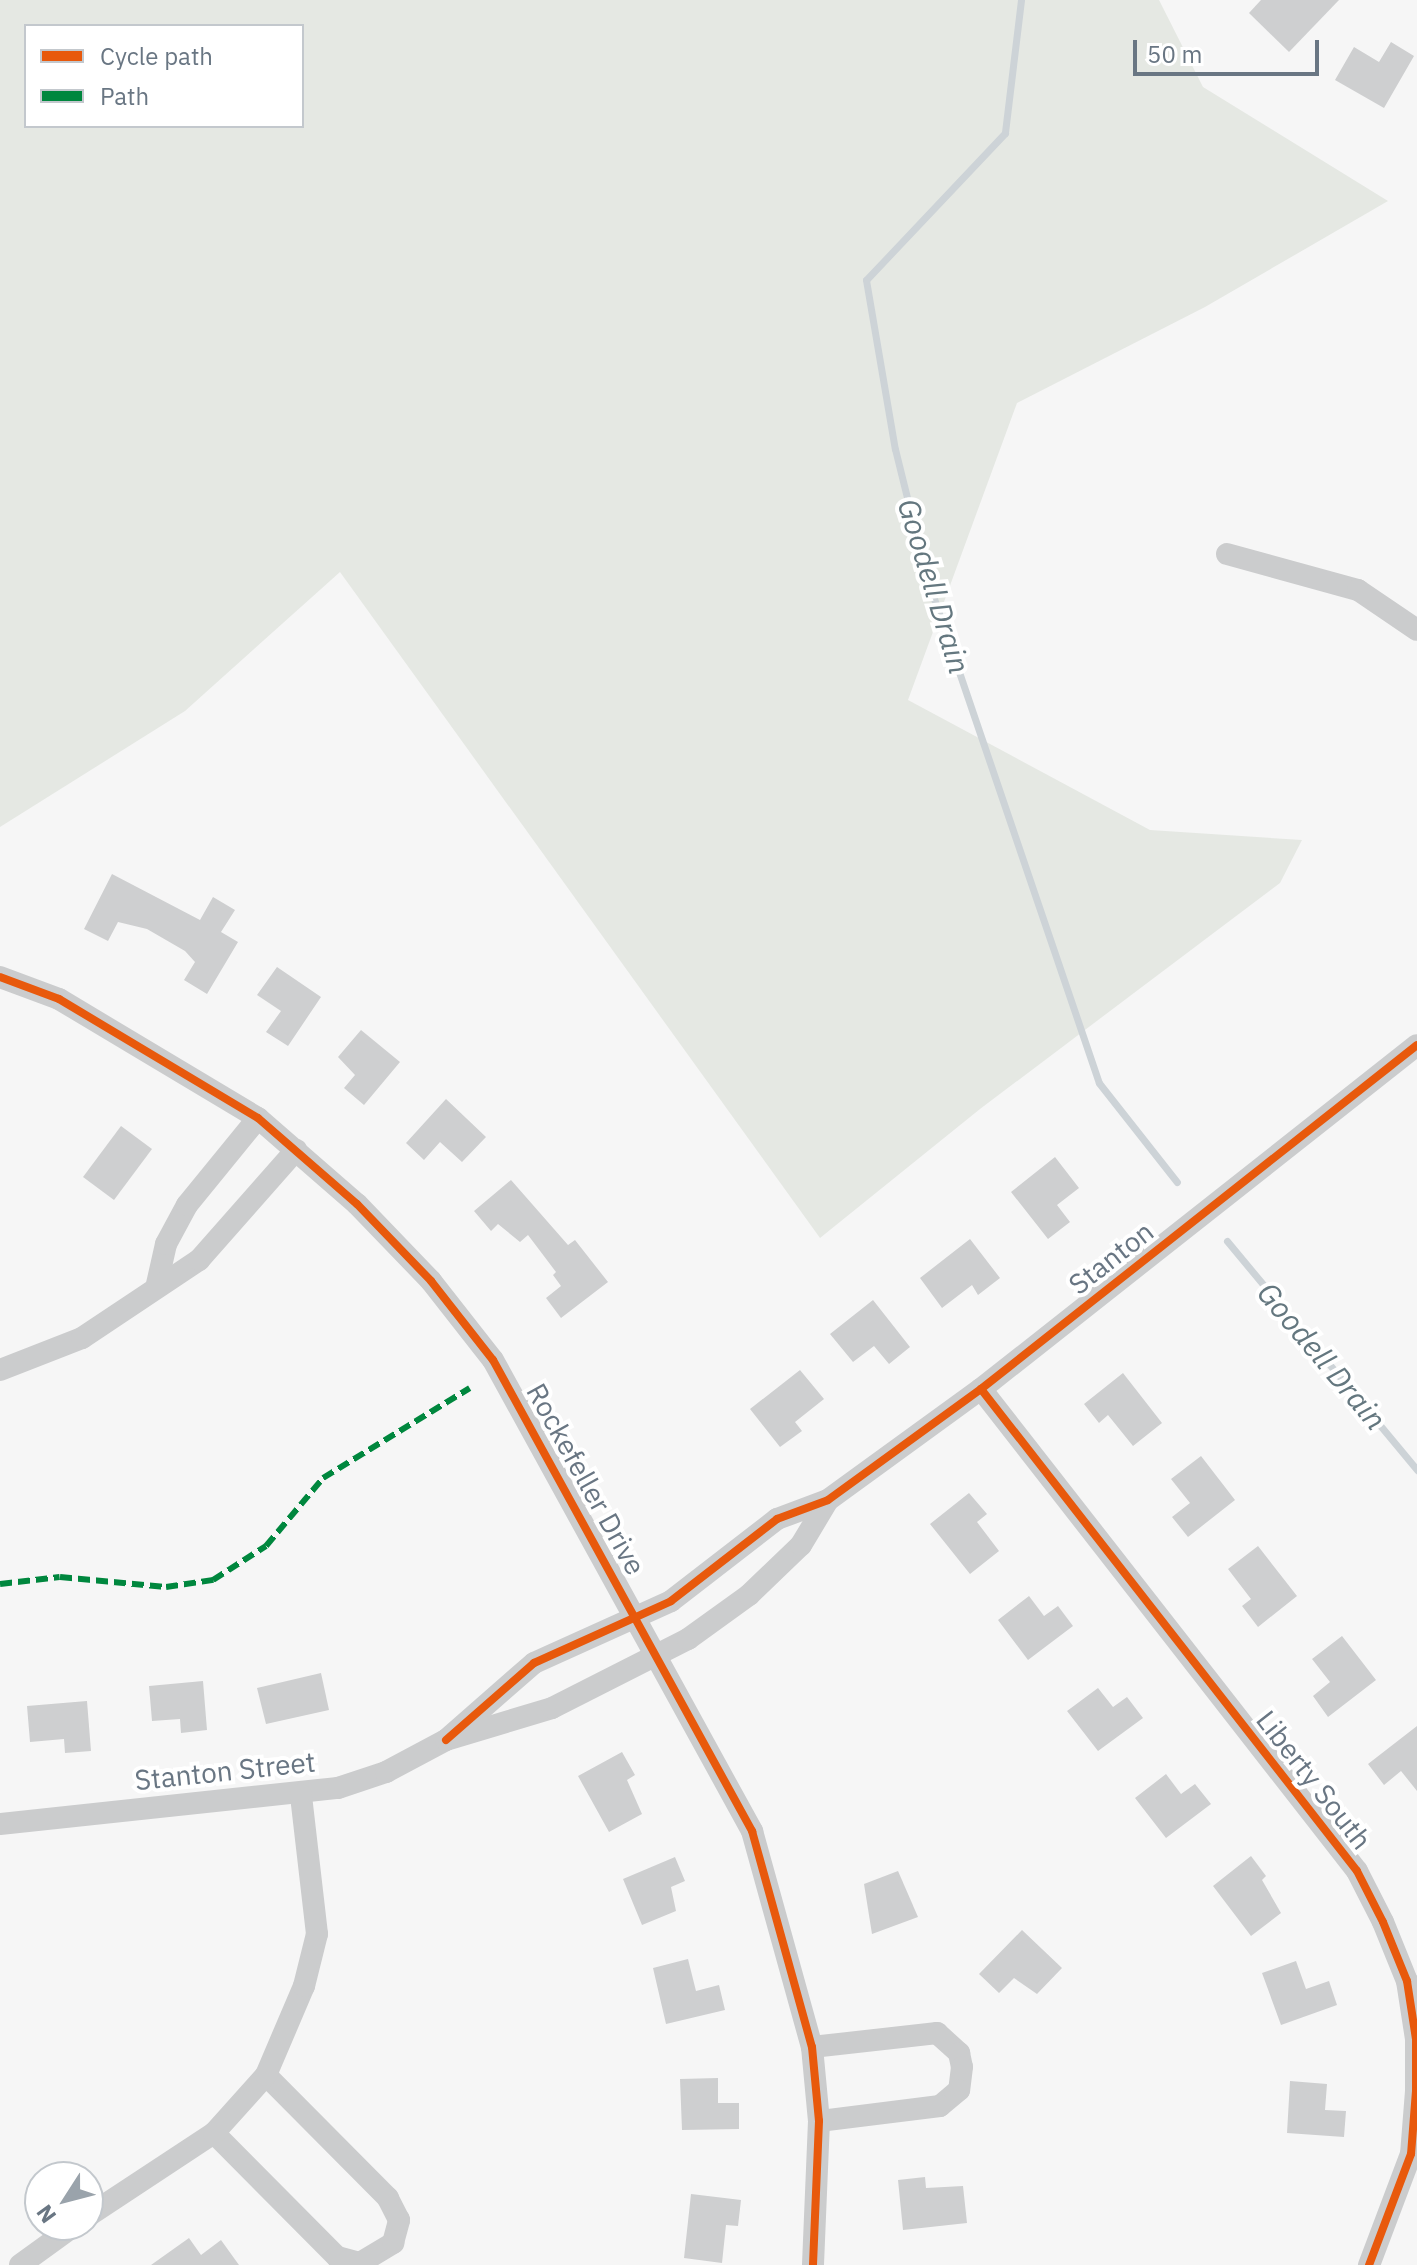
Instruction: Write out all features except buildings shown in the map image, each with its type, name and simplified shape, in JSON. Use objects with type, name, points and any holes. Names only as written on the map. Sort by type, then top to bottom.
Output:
[{"type":"street","points":[[1227,554],[1358,590],[1417,630]]},
{"type":"street","name":"Rockefeller Drive","points":[[0,977],[59,999],[258,1118],[296,1150],[431,1281],[493,1360],[752,1831],[812,2047],[819,2121],[813,2265]]},
{"type":"street","name":"Stanton","points":[[828,1500],[981,1389],[1417,1045]]},
{"type":"street","points":[[157,1284],[166,1244],[187,1205],[258,1118]]},
{"type":"street","points":[[0,1370],[82,1338],[127,1311],[157,1284],[199,1260],[296,1150]]},
{"type":"street","name":"Liberty South","points":[[981,1389],[1357,1871],[1383,1922],[1407,1981],[1416,2039],[1416,2091],[1411,2154],[1369,2265]]},
{"type":"street","name":"Stanton Street","points":[[446,1740],[534,1663],[671,1601],[777,1519],[828,1500]]},
{"type":"street","name":"Stanton Street","points":[[0,1824],[301,1795],[386,1772],[446,1740],[552,1708],[656,1655],[749,1595],[801,1545],[828,1500]]},
{"type":"street","points":[[104,2205],[214,2133],[266,2075],[304,1986],[317,1934],[301,1795]]},
{"type":"street","points":[[812,2047],[937,2033],[959,2053],[962,2067],[959,2090],[940,2106],[819,2121]]},
{"type":"street","points":[[214,2133],[337,2257],[360,2263],[393,2243],[399,2220],[388,2198],[266,2075]]},
{"type":"street","points":[[20,2265],[53,2241]]},
{"type":"shaded area","points":[[0,0],[1159,0],[1203,87],[1388,201],[1205,307],[1017,403],[908,700],[1150,830],[1302,840],[1280,883],[980,1109],[820,1238],[340,572],[185,711],[0,827]]},
{"type":"waterway","name":"Goodell Drain","points":[[1021,0],[1005,133],[866,280],[895,449],[927,578],[1099,1083],[1177,1182]]},
{"type":"waterway","name":"Goodell Drain","points":[[1227,1241],[1417,1470]]},
{"type":"marked path","points":[[0,1584],[60,1577],[166,1587],[213,1580],[266,1546],[323,1478],[470,1388]]},
{"type":"cycle path","points":[[0,977],[59,999],[258,1118],[357,1204],[431,1281],[493,1360],[752,1831],[812,2047],[819,2121],[813,2265]]},
{"type":"cycle path","points":[[446,1740],[534,1663],[671,1601],[777,1519],[828,1500],[981,1389],[1417,1045]]},
{"type":"cycle path","points":[[981,1389],[1357,1871],[1383,1922],[1407,1981],[1416,2039],[1416,2091],[1411,2154],[1369,2265]]}]
